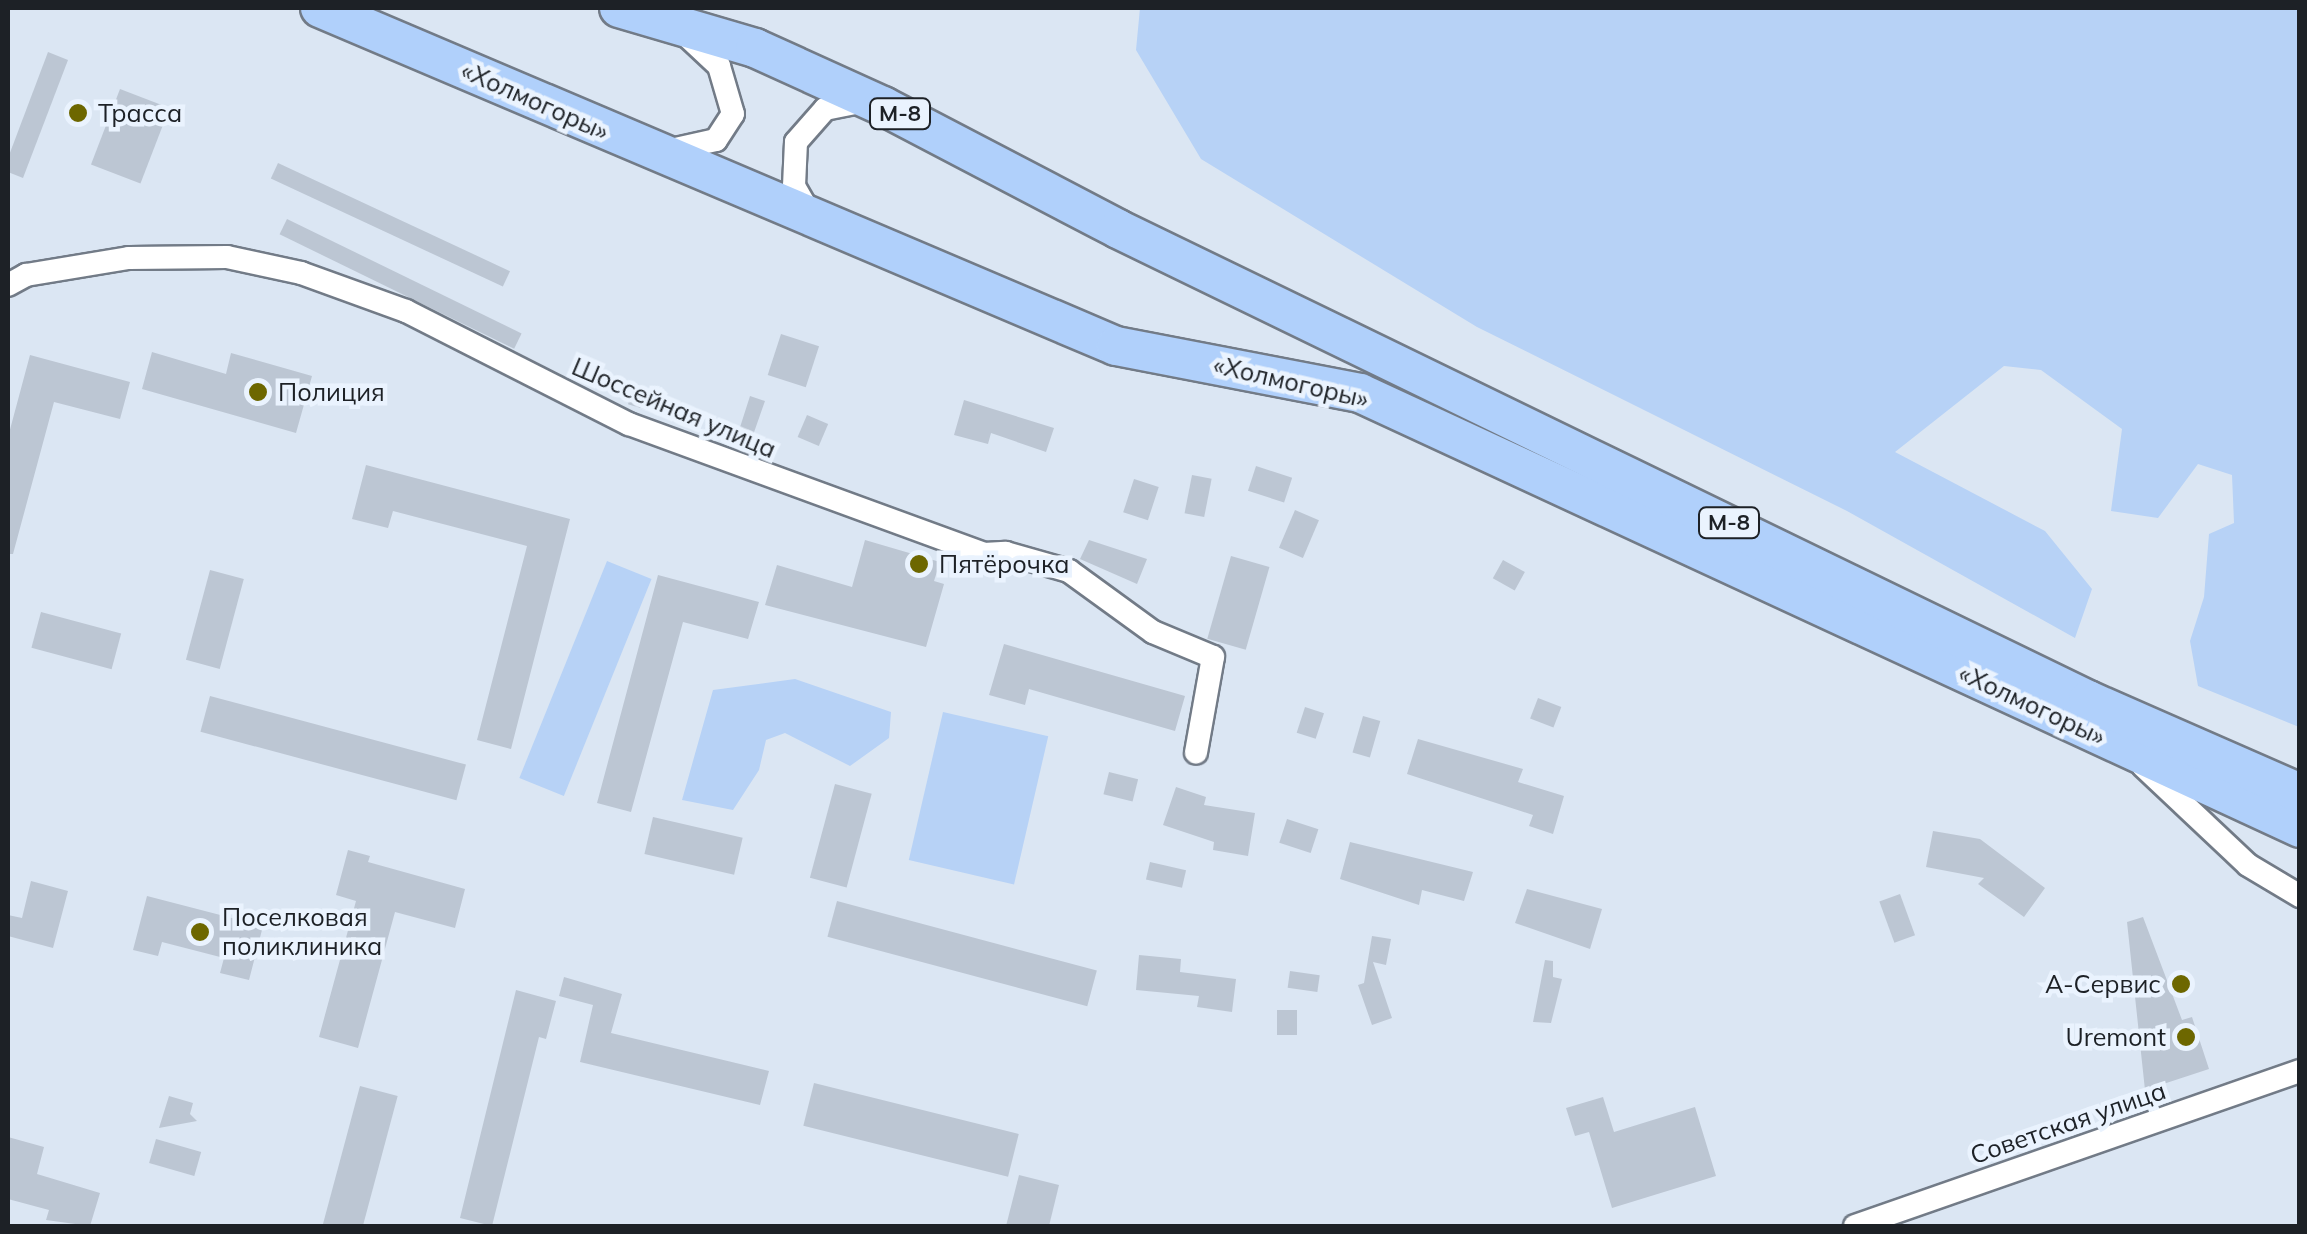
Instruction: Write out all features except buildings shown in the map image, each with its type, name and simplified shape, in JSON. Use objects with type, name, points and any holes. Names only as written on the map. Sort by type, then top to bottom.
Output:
[{"type":"highway","name":"«Холмогоры»","points":[[320,8],[1116,346],[1360,393],[2300,828]]},
{"type":"highway","name":"«Холмогоры»","points":[[619,8],[755,48],[883,106],[1118,229],[2088,700],[2300,793]]},
{"type":"street","points":[[634,144],[701,148],[716,140],[733,114],[719,66],[672,24]]},
{"type":"street","points":[[833,229],[800,200],[792,172],[796,142],[825,109],[854,101],[883,106]]},
{"type":"street","name":"Шоссейная улица","points":[[8,286],[26,275],[129,258],[227,257],[301,273],[406,312],[629,424],[984,554],[1006,553],[1069,571],[1153,632],[1213,657],[1196,752]]},
{"type":"street","points":[[2122,746],[2248,865],[2300,896]]},
{"type":"street","name":"Советская улица","points":[[1855,1226],[2300,1071]]},
{"type":"shaded area","points":[[1140,8],[2299,8],[2299,727],[2198,686],[2190,641],[2204,597],[2209,534],[2234,523],[2232,475],[2198,464],[2158,518],[2111,511],[2122,429],[2041,370],[2004,366],[1895,452],[2045,531],[2092,589],[2075,638],[1847,511],[1477,327],[1201,159],[1136,50]]},
{"type":"shaded area","points":[[607,561],[652,579],[564,796],[519,778]]},
{"type":"shaded area","points":[[795,679],[891,712],[889,738],[850,766],[785,733],[766,740],[759,770],[733,810],[682,800],[713,690]]},
{"type":"shaded area","points":[[943,712],[1048,736],[1014,884],[909,860]]},
{"type":"place","name":"Трасса","points":[[78,113]]},
{"type":"place","name":"Полиция","points":[[258,392]]},
{"type":"place","name":"Пятёрочка","points":[[919,564]]},
{"type":"place","name":"Поселковая поликлиника","points":[[200,932]]},
{"type":"place","name":"А-Сервис","points":[[2181,984]]},
{"type":"place","name":"Uremont","points":[[2186,1037]]}]
